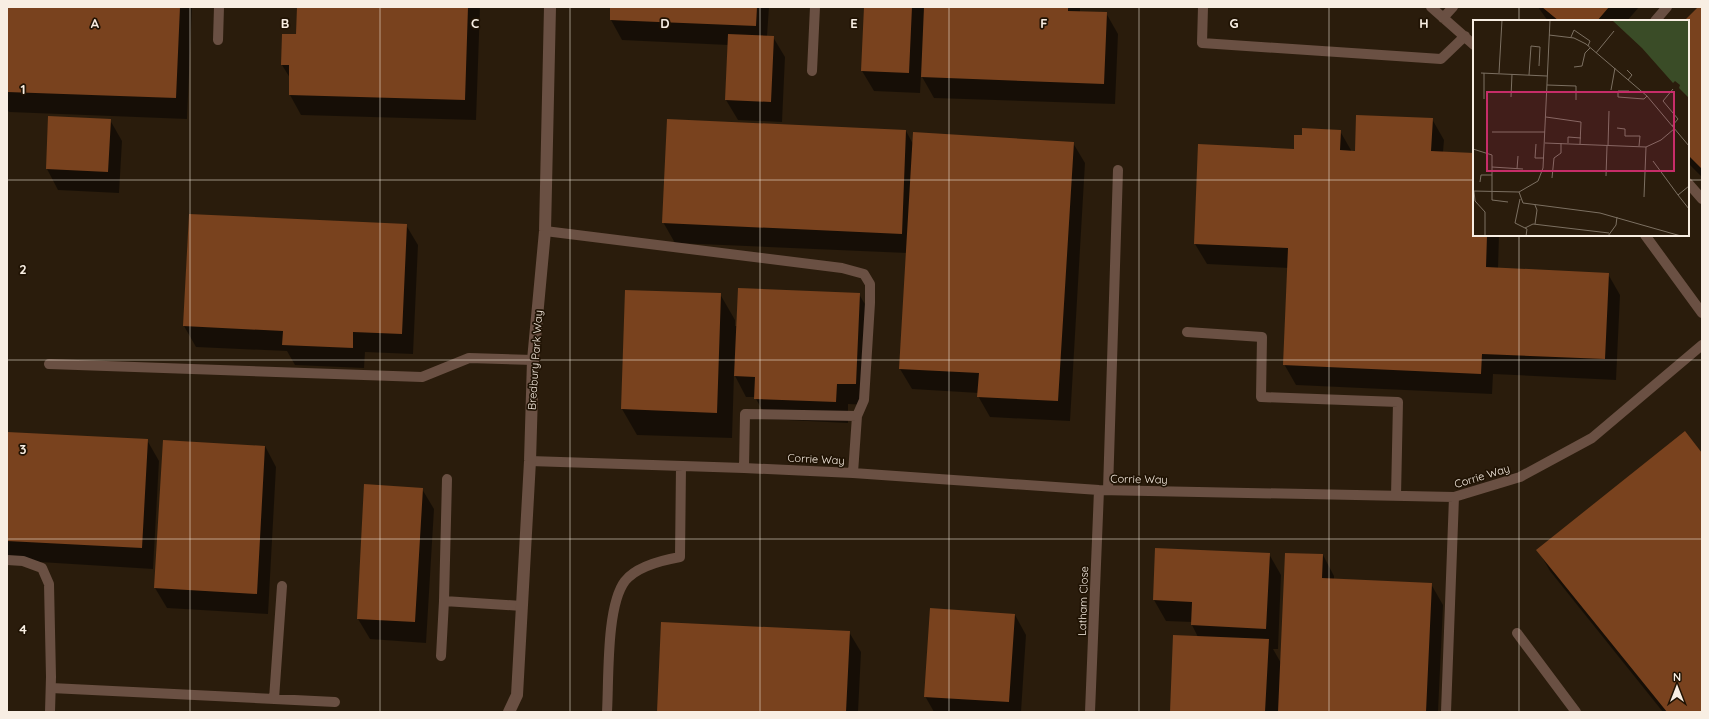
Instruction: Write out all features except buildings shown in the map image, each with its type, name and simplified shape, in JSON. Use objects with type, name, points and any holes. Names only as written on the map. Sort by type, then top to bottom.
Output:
[{"type":"street","name":"Bredbury Park Way","points":[[509,712],[517,695],[534,360],[545,231],[550,7]]},
{"type":"lane","points":[[218,40],[219,7]]},
{"type":"lane","points":[[812,71],[815,7]]},
{"type":"lane","points":[[1203,7],[1202,44],[1441,59],[1465,36]]},
{"type":"lane","points":[[1430,7],[1465,36],[1473,45]]},
{"type":"lane","points":[[1444,18],[1453,7]]},
{"type":"lane","points":[[1656,20],[1667,7]]},
{"type":"lane","name":"Latham Close","points":[[1090,712],[1104,490],[1118,170]]},
{"type":"lane","points":[[1689,183],[1702,199]]},
{"type":"lane","points":[[545,231],[842,268],[864,274],[870,284],[870,303],[864,400],[857,416],[853,473]]},
{"type":"lane","points":[[1646,236],[1701,308]]},
{"type":"lane","points":[[1187,332],[1262,337],[1261,397],[1398,402],[1396,496]]},
{"type":"lane","name":"Corrie Way","points":[[530,461],[853,473],[1104,490],[1454,497],[1520,477],[1592,438],[1702,345]]},
{"type":"lane","points":[[48,364],[422,377],[469,358],[534,360]]},
{"type":"lane","points":[[744,468],[746,414],[857,416]]},
{"type":"lane","points":[[607,712],[612,616],[615,600],[625,580],[643,567],[661,560],[680,557],[681,466]]},
{"type":"lane","points":[[441,656],[447,479]]},
{"type":"lane","points":[[1446,712],[1454,497]]},
{"type":"lane","points":[[7,560],[32,563],[42,568],[49,584],[50,712]]},
{"type":"lane","points":[[274,699],[282,586]]},
{"type":"lane","points":[[444,601],[522,606]]},
{"type":"lane","points":[[1517,633],[1576,712]]},
{"type":"lane","points":[[51,688],[335,702]]}]
